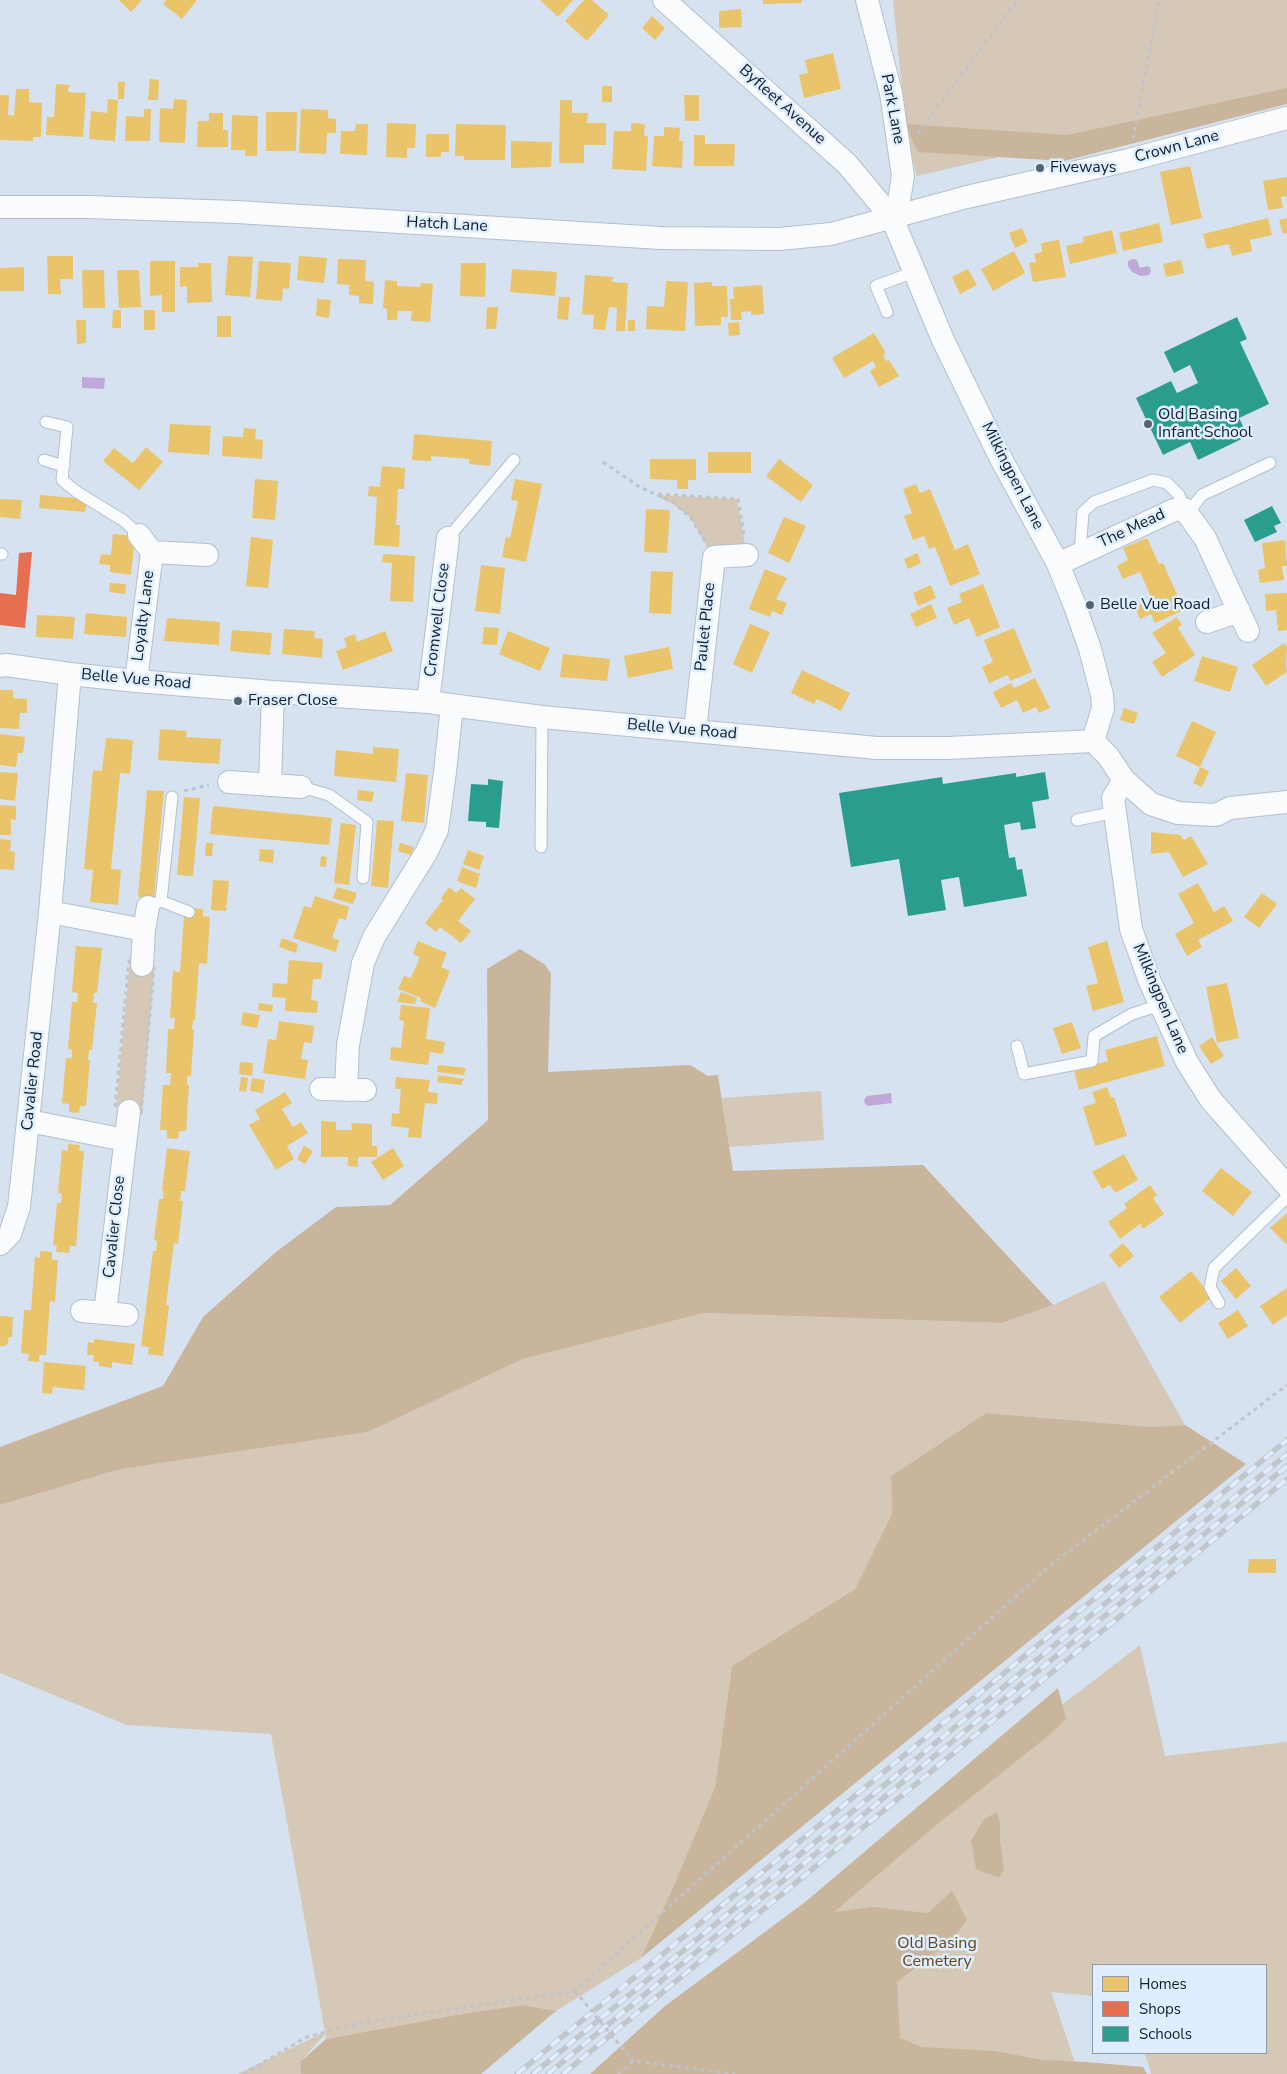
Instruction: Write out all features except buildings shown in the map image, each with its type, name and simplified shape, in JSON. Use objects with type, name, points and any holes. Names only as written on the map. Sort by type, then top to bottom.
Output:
[{"type":"street","name":"Byfleet Avenue","points":[[664,0],[847,164],[892,218]]},
{"type":"street","name":"Park Lane","points":[[867,0],[891,93],[903,176],[900,195],[892,218]]},
{"type":"street","name":"Crown Lane","points":[[892,218],[967,197],[1129,160],[1287,118]]},
{"type":"street","name":"Hatch Lane","points":[[0,207],[87,207],[237,212],[651,237],[728,239],[779,239],[831,234],[892,218]]},
{"type":"street","name":"Milkingpen Lane","points":[[892,218],[943,340],[998,453],[1058,564],[1090,649],[1102,695],[1103,708],[1093,740]]},
{"type":"street","name":"The Mead","points":[[1058,564],[1174,510],[1186,511],[1205,538],[1243,621],[1207,622]]},
{"type":"street","name":"Cromwell Close","points":[[428,702],[448,538]]},
{"type":"street","name":"Loyalty Lane","points":[[136,681],[146,543],[208,555]]},
{"type":"street","points":[[714,558],[747,555]]},
{"type":"street","name":"Paulet Place","points":[[695,731],[714,558]]},
{"type":"street","name":"Belle Vue Road","points":[[0,666],[6,664],[70,674],[136,681],[428,702],[542,717],[877,748],[948,748],[1093,740]]},
{"type":"street","name":"Cavalier Road","points":[[0,1244],[10,1234],[20,1207],[50,912],[70,674]]},
{"type":"street","points":[[270,785],[273,692]]},
{"type":"street","points":[[321,1089],[355,1090],[348,1045],[363,963],[374,937],[426,853],[436,830],[445,772],[452,706]]},
{"type":"street","points":[[1093,740],[1108,756],[1124,780],[1152,804],[1178,813],[1216,815],[1230,808],[1287,802]]},
{"type":"street","name":"Milkingpen Lane","points":[[1124,780],[1113,798],[1131,929],[1160,1005],[1187,1062],[1211,1100],[1287,1186]]},
{"type":"street","points":[[229,782],[301,787]]},
{"type":"street","points":[[142,965],[144,930],[154,904]]},
{"type":"street","points":[[50,912],[144,930]]},
{"type":"street","name":"Cavalier Close","points":[[105,1313],[129,1111]]},
{"type":"street","points":[[29,1121],[125,1140]]},
{"type":"street","points":[[82,1311],[127,1315]]},
{"type":"lane","points":[[888,312],[876,286],[914,272]]},
{"type":"lane","points":[[46,422],[67,427],[62,480],[77,492],[124,521],[146,543]]},
{"type":"lane","points":[[44,460],[64,466]]},
{"type":"lane","points":[[448,538],[514,460]]},
{"type":"lane","points":[[1080,553],[1083,512],[1094,502],[1152,480],[1167,483],[1179,495],[1186,511],[1202,494],[1270,463]]},
{"type":"lane","points":[[541,847],[542,717]]},
{"type":"lane","points":[[301,787],[329,795],[367,822],[363,878]]},
{"type":"lane","points":[[172,797],[154,904],[190,912]]},
{"type":"lane","points":[[1077,820],[1115,812]]},
{"type":"lane","points":[[1016,1046],[1024,1074],[1092,1061],[1094,1036],[1132,1014],[1160,1005]]},
{"type":"lane","points":[[1219,1302],[1210,1287],[1214,1268],[1287,1197]]},
{"type":"path","points":[[916,136],[1018,0]]},
{"type":"path","points":[[1129,160],[1159,0]]},
{"type":"path","points":[[603,462],[638,486],[674,503],[691,518],[714,558]]},
{"type":"path","points":[[655,494],[738,499],[747,555]]},
{"type":"path","points":[[172,797],[189,788],[229,782]]},
{"type":"path","points":[[130,960],[142,965],[154,968],[141,1114],[115,1106],[130,960]]},
{"type":"path","points":[[243,2074],[307,2037],[359,2023],[575,1991],[1052,1564],[1287,1385]]},
{"type":"path","points":[[575,1991],[633,2061],[735,2074]]},
{"type":"path","points":[[618,2074],[633,2061]]},
{"type":"green space","points":[[893,0],[1287,0],[1287,90],[917,176],[907,140]]},
{"type":"green space","points":[[655,495],[737,499],[747,556],[713,558],[691,518],[673,504]]},
{"type":"green space","points":[[130,961],[154,969],[142,1115],[116,1107]]},
{"type":"green space","points":[[821,1091],[824,1140],[729,1147],[722,1098]]},
{"type":"green space","points":[[1104,1281],[1185,1425],[1152,1427],[986,1413],[891,1476],[892,1514],[855,1589],[732,1666],[715,1787],[641,1958],[556,2011],[523,2005],[467,2013],[326,2039],[325,2034],[300,2062],[301,2074],[238,2074],[325,2032],[271,1734],[127,1725],[0,1673],[0,1505],[121,1469],[368,1432],[523,1359],[704,1313],[1002,1323],[1053,1305]]},
{"type":"green space","name":"Old Basing Cemetery","points":[[1140,1645],[1165,1756],[1287,1742],[1287,2074],[1151,2074],[1145,2054],[1267,2054],[1267,1964],[1092,1964],[1092,1996],[1051,1992],[1079,2074],[920,2074],[804,1903]]},
{"type":"shaded area","points":[[1287,88],[1287,104],[1064,161],[918,152],[905,124],[1067,135]]},
{"type":"shaded area","points":[[1137,260],[1140,268],[1150,267],[1149,275],[1141,276],[1132,272],[1128,266],[1128,261]]},
{"type":"shaded area","points":[[82,377],[105,378],[104,389],[82,388]]},
{"type":"shaded area","points":[[520,949],[544,964],[551,973],[548,1072],[690,1065],[708,1076],[718,1075],[733,1171],[923,1165],[1053,1305],[1002,1323],[704,1313],[523,1359],[368,1432],[121,1469],[0,1505],[0,1447],[163,1386],[203,1317],[276,1252],[336,1207],[390,1205],[488,1120],[487,969]]},
{"type":"shaded area","points":[[891,1093],[892,1103],[868,1106],[865,1104],[864,1100],[867,1096]]},
{"type":"shaded area","points":[[986,1413],[1152,1427],[1185,1425],[1246,1464],[641,1958],[715,1787],[732,1666],[855,1589],[892,1514],[891,1476]]},
{"type":"shaded area","points":[[1058,1688],[1066,1719],[1048,1736],[935,1826],[834,1912],[872,1907],[928,1913],[952,1891],[967,1920],[952,1940],[897,1982],[900,2038],[922,2047],[995,2051],[1042,2060],[1143,2067],[1147,2074],[590,2074],[665,2006],[804,1903]]},
{"type":"shaded area","points":[[997,1812],[1000,1824],[1000,1841],[1004,1869],[999,1878],[976,1869],[971,1841],[984,1819]]},
{"type":"shaded area","points":[[523,2005],[556,2011],[481,2074],[301,2074],[300,2062],[326,2039],[467,2013]]},
{"type":"railway","points":[[517,2074],[1287,1440]]},
{"type":"railway","points":[[533,2074],[1287,1454]]},
{"type":"railway","points":[[548,2074],[1287,1466]]},
{"type":"railway","points":[[563,2074],[1287,1479]]},
{"type":"place","name":"Fiveways","points":[[1040,168]]},
{"type":"place","name":"Old Basing Infant School","points":[[1148,424]]},
{"type":"place","name":"Belle Vue Road","points":[[1090,605]]},
{"type":"place","name":"Fraser Close","points":[[238,701]]}]
